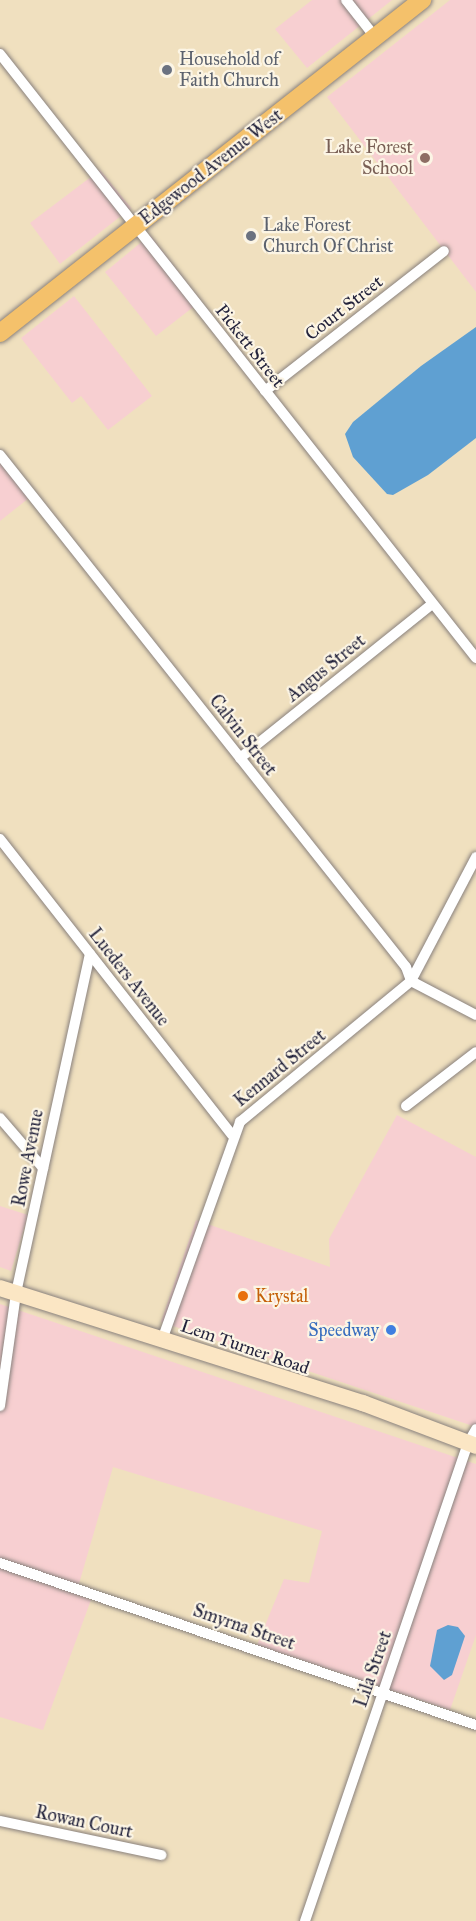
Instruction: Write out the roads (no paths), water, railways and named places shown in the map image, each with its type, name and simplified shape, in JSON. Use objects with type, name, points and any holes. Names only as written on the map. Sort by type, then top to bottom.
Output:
[{"type":"main road","name":"Edgewood Avenue West","points":[[0,333],[422,0]]},
{"type":"main road","name":"Lem Turner Road","points":[[0,1288],[473,1439]]},
{"type":"street","points":[[346,0],[375,37]]},
{"type":"street","name":"Pickett Street","points":[[0,54],[476,658]]},
{"type":"street","name":"Court Street","points":[[265,391],[444,251]]},
{"type":"street","name":"Calvin Street","points":[[0,455],[406,966],[411,981]]},
{"type":"street","name":"Angus Street","points":[[240,758],[432,604]]},
{"type":"street","name":"Lueders Avenue","points":[[0,839],[232,1135]]},
{"type":"street","name":"Kennard Street","points":[[162,1340],[232,1135],[250,1111],[411,981],[476,857]]},
{"type":"street","name":"Rowe Avenue","points":[[0,1406],[16,1293],[90,954]]},
{"type":"street","points":[[411,981],[476,1015]]},
{"type":"street","points":[[406,1106],[476,1052]]},
{"type":"street","points":[[0,1118],[43,1168]]},
{"type":"street","name":"Lila Street","points":[[305,1921],[382,1693],[473,1439]]},
{"type":"street","name":"Smyrna Street","points":[[0,1563],[476,1725]]},
{"type":"street","name":"Rowan Court","points":[[0,1821],[161,1854]]},
{"type":"water","points":[[476,327],[476,438],[428,475],[393,495],[387,494],[353,457],[345,434],[353,422],[421,366]]},
{"type":"water","points":[[448,1625],[458,1627],[465,1636],[452,1675],[444,1680],[430,1666],[437,1630]]},
{"type":"place","name":"Household of Faith Church","points":[[167,70]]},
{"type":"place","name":"Lake Forest School","points":[[425,158]]},
{"type":"place","name":"Lake Forest Church Of Christ","points":[[251,236]]},
{"type":"place","name":"Krystal","points":[[243,1296]]},
{"type":"place","name":"Speedway","points":[[391,1330]]}]
